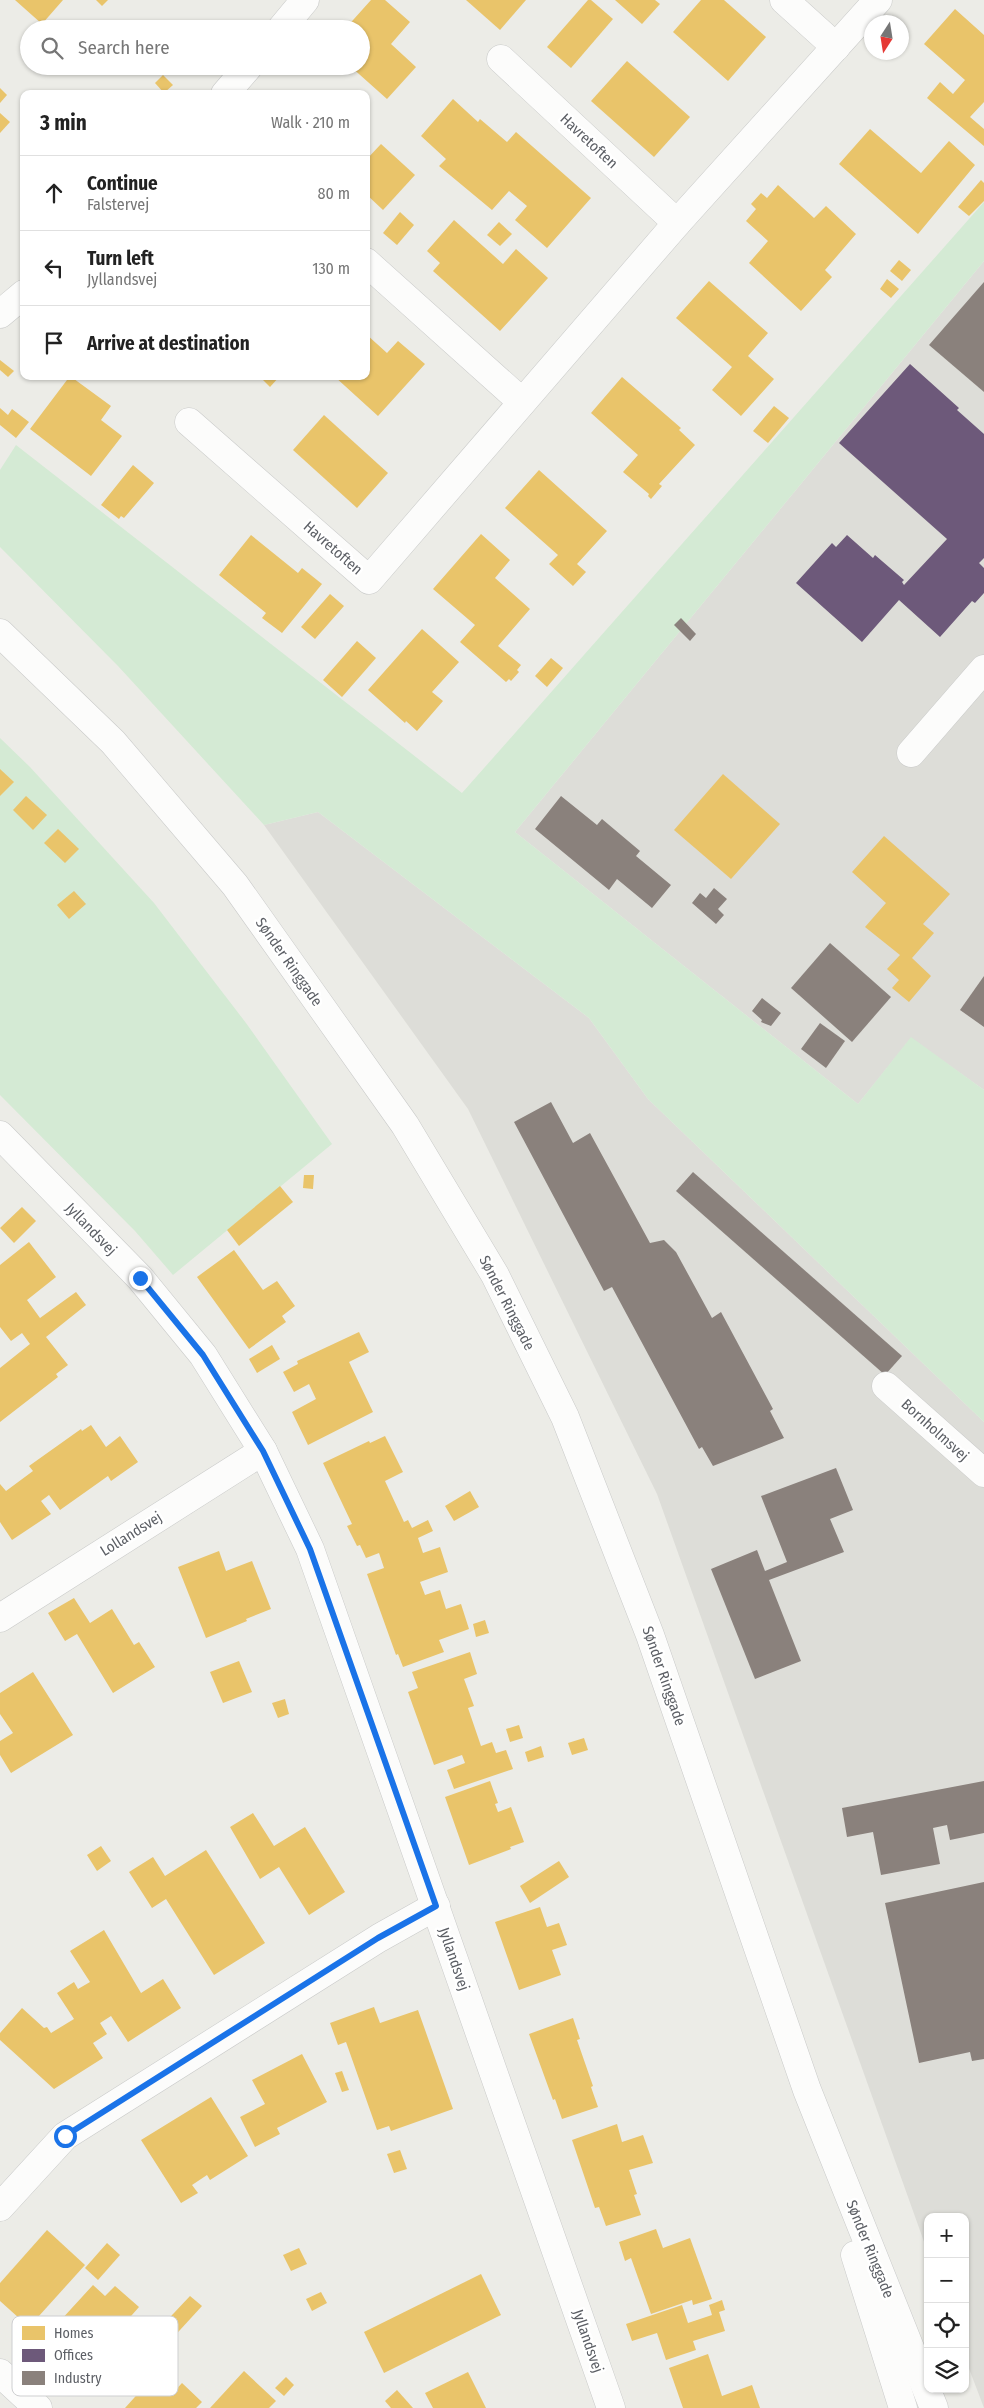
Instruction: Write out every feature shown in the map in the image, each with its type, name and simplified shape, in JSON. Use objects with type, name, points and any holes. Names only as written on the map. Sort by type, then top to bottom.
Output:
[{"type":"street","points":[[289,20],[306,0]]},
{"type":"street","points":[[784,0],[836,48]]},
{"type":"street","name":"Havretoften","points":[[189,422],[369,580],[677,223],[878,0]]},
{"type":"street","name":"Havretoften","points":[[501,59],[677,223]]},
{"type":"street","points":[[228,90],[241,75]]},
{"type":"street","points":[[370,266],[522,402]]},
{"type":"street","points":[[0,314],[20,297]]},
{"type":"street","name":"Sønder Ringgade","points":[[0,633],[113,742],[235,885],[405,1125],[495,1275],[565,1417],[650,1635],[807,2090],[903,2408]]},
{"type":"street","points":[[911,753],[984,670]]},
{"type":"street","name":"Jyllandsvej","points":[[0,1135],[146,1286],[203,1355],[263,1451],[310,1549],[611,2408]]},
{"type":"street","name":"Bornholmsvej","points":[[886,1386],[984,1473]]},
{"type":"street","name":"Lollandsvej","points":[[0,1618],[263,1451]]},
{"type":"street","points":[[0,2207],[65,2136],[378,1938],[436,1906]]},
{"type":"street","name":"Sønder Ringgade","points":[[807,2090],[934,2408]]},
{"type":"street","points":[[858,2264],[918,2408]]},
{"type":"street","points":[[0,2373],[12,2384]]},
{"type":"street","points":[[25,2396],[38,2408]]},
{"type":"shaded area","points":[[984,261],[984,1090],[911,1038],[858,1104],[515,832]]},
{"type":"shaded area","points":[[318,812],[589,1018],[648,1099],[984,1422],[984,2408],[969,2369],[969,2213],[924,2213],[924,2242],[657,1494],[468,1109],[264,825]]},
{"type":"green space","points":[[984,202],[984,261],[515,832],[858,1104],[911,1037],[984,1090],[984,1422],[648,1099],[589,1018],[318,812],[264,825],[118,666],[0,547],[0,470],[16,445],[462,793]]},
{"type":"green space","points":[[0,738],[30,767],[154,903],[246,1023],[332,1144],[173,1275],[135,1231],[0,1095]]},
{"type":"building: Homes","points":[[15,0],[63,0],[46,20],[38,20]]},
{"type":"building: Homes","points":[[96,0],[108,0],[102,6]]},
{"type":"building: Homes","points":[[371,0],[385,0],[410,22],[391,44],[416,67],[387,99],[360,75],[370,75],[370,20],[353,20]]},
{"type":"building: Homes","points":[[466,0],[526,0],[500,30]]},
{"type":"building: Homes","points":[[588,0],[591,0],[613,19],[571,68],[547,47]]},
{"type":"building: Homes","points":[[615,0],[655,0],[660,4],[642,24]]},
{"type":"building: Homes","points":[[701,0],[724,0],[766,37],[728,81],[673,32]]},
{"type":"building: Homes","points":[[955,9],[984,35],[984,102],[970,117],[984,129],[984,146],[927,98],[940,82],[953,94],[965,80],[924,44]]},
{"type":"building: Homes","points":[[627,61],[690,117],[654,157],[591,101]]},
{"type":"building: Homes","points":[[163,75],[173,85],[167,90],[161,90],[155,83]]},
{"type":"building: Homes","points":[[0,88],[7,95],[0,103]]},
{"type":"building: Homes","points":[[453,99],[478,122],[480,119],[507,142],[516,132],[591,198],[547,248],[515,220],[527,206],[509,191],[492,210],[439,166],[446,159],[421,136]]},
{"type":"building: Homes","points":[[0,113],[10,122],[0,133]]},
{"type":"building: Homes","points":[[870,129],[921,173],[949,141],[975,165],[918,234],[839,164]]},
{"type":"building: Homes","points":[[381,144],[415,175],[383,210],[370,198],[370,156]]},
{"type":"building: Homes","points":[[981,180],[984,183],[984,201],[969,216],[958,207]]},
{"type":"building: Homes","points":[[778,185],[814,218],[826,206],[856,234],[825,270],[832,277],[801,311],[749,263],[768,241],[746,221],[756,209],[751,204],[761,193],[767,198]]},
{"type":"building: Homes","points":[[400,212],[414,225],[397,245],[383,233]]},
{"type":"building: Homes","points":[[454,220],[503,264],[516,249],[548,278],[500,331],[433,271],[440,263],[427,251]]},
{"type":"building: Homes","points":[[499,222],[512,234],[500,246],[487,235]]},
{"type":"building: Homes","points":[[899,260],[911,270],[902,281],[890,271]]},
{"type":"building: Homes","points":[[887,279],[899,289],[891,298],[880,289]]},
{"type":"building: Homes","points":[[709,281],[768,333],[748,356],[774,379],[741,416],[712,390],[732,367],[676,318]]},
{"type":"building: Homes","points":[[370,338],[387,353],[398,341],[425,364],[378,416],[338,380],[370,380]]},
{"type":"building: Homes","points":[[0,360],[14,371],[8,377],[0,370]]},
{"type":"building: Homes","points":[[622,377],[681,428],[679,430],[695,445],[659,484],[662,486],[651,499],[648,496],[649,494],[623,472],[638,455],[591,413]]},
{"type":"building: Homes","points":[[67,380],[75,380],[111,406],[101,420],[122,436],[91,476],[30,429]]},
{"type":"building: Homes","points":[[263,380],[276,380],[270,387]]},
{"type":"building: Homes","points":[[774,406],[789,418],[768,443],[753,431]]},
{"type":"building: Homes","points":[[0,408],[8,415],[12,409],[29,422],[16,438],[0,425]]},
{"type":"building: Homes","points":[[324,415],[388,473],[357,508],[293,450]]},
{"type":"building: Homes","points":[[133,465],[154,483],[124,518],[121,516],[119,519],[101,505]]},
{"type":"building: Homes","points":[[539,470],[607,531],[577,564],[586,572],[573,586],[549,564],[558,555],[505,508]]},
{"type":"building: Homes","points":[[481,534],[510,560],[495,578],[530,609],[498,646],[521,665],[517,670],[519,672],[511,681],[509,679],[506,682],[460,642],[475,625],[433,589]]},
{"type":"building: Homes","points":[[251,535],[298,573],[302,568],[322,584],[282,633],[262,618],[266,613],[219,575]]},
{"type":"building: Homes","points":[[330,594],[344,606],[315,639],[301,627]]},
{"type":"building: Homes","points":[[422,629],[459,662],[432,692],[443,701],[417,731],[406,721],[405,723],[368,690]]},
{"type":"building: Homes","points":[[357,641],[376,658],[342,697],[323,680]]},
{"type":"building: Homes","points":[[551,658],[563,668],[547,687],[535,676]]},
{"type":"building: Homes","points":[[0,769],[14,782],[0,796]]},
{"type":"building: Homes","points":[[723,774],[780,824],[731,879],[674,830]]},
{"type":"building: Homes","points":[[26,796],[47,815],[33,830],[13,810]]},
{"type":"building: Homes","points":[[58,829],[79,849],[65,863],[44,843]]},
{"type":"building: Homes","points":[[884,836],[950,894],[923,924],[934,933],[912,958],[931,976],[909,1002],[892,988],[899,980],[887,969],[900,955],[865,927],[886,903],[852,872]]},
{"type":"building: Homes","points":[[74,891],[86,904],[69,919],[57,905]]},
{"type":"building: Homes","points":[[304,1175],[314,1175],[313,1189],[303,1188]]},
{"type":"building: Homes","points":[[280,1186],[293,1202],[239,1246],[227,1230]]},
{"type":"building: Homes","points":[[22,1207],[36,1221],[14,1243],[0,1228]]},
{"type":"building: Homes","points":[[29,1242],[56,1277],[27,1300],[40,1318],[76,1292],[86,1305],[46,1337],[68,1365],[56,1374],[58,1377],[0,1422],[0,1368],[30,1344],[22,1333],[11,1341],[0,1327],[0,1265]]},
{"type":"building: Homes","points":[[234,1250],[263,1290],[277,1281],[295,1306],[282,1316],[286,1322],[249,1349],[197,1277]]},
{"type":"building: Homes","points":[[359,1332],[369,1352],[349,1362],[373,1412],[308,1445],[292,1412],[316,1399],[309,1384],[294,1392],[283,1372],[298,1364],[297,1361]]},
{"type":"building: Homes","points":[[272,1345],[280,1359],[257,1373],[249,1359]]},
{"type":"building: Homes","points":[[91,1425],[106,1447],[120,1436],[138,1462],[111,1481],[108,1476],[60,1510],[49,1495],[41,1501],[51,1514],[12,1540],[0,1522],[0,1484],[6,1491],[33,1471],[29,1466],[81,1429],[82,1431]]},
{"type":"building: Homes","points":[[385,1436],[403,1472],[385,1481],[404,1522],[408,1520],[412,1528],[428,1520],[433,1531],[418,1538],[423,1553],[440,1547],[448,1572],[420,1582],[425,1595],[440,1590],[446,1609],[461,1604],[469,1629],[439,1640],[444,1652],[403,1667],[398,1654],[396,1655],[367,1574],[384,1568],[379,1553],[366,1558],[360,1545],[357,1546],[347,1526],[352,1524],[323,1463],[369,1441],[370,1443]]},
{"type":"building: Homes","points":[[470,1491],[479,1507],[454,1521],[445,1506]]},
{"type":"building: Homes","points":[[219,1551],[226,1571],[252,1561],[271,1609],[206,1638],[178,1567]]},
{"type":"building: Homes","points":[[74,1598],[90,1623],[112,1609],[134,1645],[139,1642],[155,1667],[113,1693],[77,1634],[65,1641],[48,1613]]},
{"type":"building: Homes","points":[[485,1620],[489,1633],[476,1637],[473,1624]]},
{"type":"building: Homes","points":[[470,1652],[477,1674],[464,1679],[474,1706],[468,1708],[481,1746],[492,1742],[496,1753],[506,1750],[513,1769],[454,1789],[447,1770],[465,1763],[462,1755],[434,1765],[408,1692],[418,1688],[412,1672]]},
{"type":"building: Homes","points":[[239,1661],[252,1692],[223,1703],[210,1672]]},
{"type":"building: Homes","points":[[33,1672],[73,1735],[11,1773],[0,1755],[0,1741],[13,1733],[0,1714],[0,1693]]},
{"type":"building: Homes","points":[[285,1699],[289,1714],[278,1718],[272,1703]]},
{"type":"building: Homes","points":[[519,1725],[523,1738],[510,1742],[506,1729]]},
{"type":"building: Homes","points":[[584,1738],[588,1750],[572,1755],[568,1743]]},
{"type":"building: Homes","points":[[541,1746],[544,1757],[528,1762],[525,1752]]},
{"type":"building: Homes","points":[[490,1781],[498,1803],[495,1804],[498,1812],[511,1807],[524,1842],[469,1865],[445,1797]]},
{"type":"building: Homes","points":[[253,1813],[274,1846],[305,1827],[345,1892],[309,1915],[279,1867],[260,1879],[230,1827]]},
{"type":"building: Homes","points":[[101,1846],[111,1861],[97,1871],[87,1855]]},
{"type":"building: Homes","points":[[206,1850],[265,1943],[214,1975],[166,1899],[152,1908],[129,1872],[153,1857],[165,1876]]},
{"type":"building: Homes","points":[[559,1861],[569,1877],[530,1903],[520,1886]]},
{"type":"building: Homes","points":[[540,1907],[547,1927],[559,1923],[567,1945],[552,1950],[561,1975],[519,1990],[495,1922]]},
{"type":"building: Homes","points":[[104,1930],[141,1993],[163,1979],[181,2008],[128,2042],[111,2016],[100,2023],[107,2034],[93,2043],[103,2058],[54,2089],[0,2040],[0,2033],[22,2008],[44,2028],[47,2027],[51,2033],[74,2019],[57,1993],[74,1982],[78,1989],[90,1982],[70,1951]]},
{"type":"building: Homes","points":[[374,2007],[380,2023],[418,2010],[453,2109],[391,2131],[389,2126],[377,2130],[346,2042],[338,2045],[330,2023]]},
{"type":"building: Homes","points":[[573,2018],[580,2039],[577,2040],[593,2086],[591,2087],[598,2107],[562,2119],[555,2099],[553,2100],[529,2034]]},
{"type":"building: Homes","points":[[302,2054],[327,2102],[277,2128],[280,2134],[255,2147],[240,2117],[265,2104],[252,2080]]},
{"type":"building: Homes","points":[[342,2071],[349,2090],[342,2092],[335,2073]]},
{"type":"building: Homes","points":[[211,2097],[248,2156],[210,2180],[207,2175],[192,2185],[198,2193],[181,2203],[141,2140]]},
{"type":"building: Homes","points":[[617,2124],[622,2142],[643,2135],[653,2163],[629,2170],[637,2194],[634,2195],[641,2215],[606,2226],[599,2207],[595,2208],[572,2140]]},
{"type":"building: Homes","points":[[400,2150],[407,2169],[394,2173],[387,2154]]},
{"type":"building: Homes","points":[[656,2229],[663,2248],[690,2238],[712,2299],[693,2305],[692,2300],[651,2314],[631,2258],[625,2261],[619,2242]]},
{"type":"building: Homes","points":[[47,2230],[85,2265],[39,2316],[17,2316],[0,2301],[0,2283]]},
{"type":"building: Homes","points":[[107,2243],[120,2255],[98,2280],[85,2268]]},
{"type":"building: Homes","points":[[299,2248],[307,2264],[291,2271],[283,2255]]},
{"type":"building: Homes","points":[[481,2274],[501,2315],[384,2373],[364,2332]]},
{"type":"building: Homes","points":[[93,2285],[105,2296],[115,2286],[139,2307],[131,2316],[65,2316]]},
{"type":"building: Homes","points":[[321,2292],[327,2303],[312,2311],[306,2299]]},
{"type":"building: Homes","points":[[190,2296],[202,2306],[178,2332],[178,2316],[171,2316]]},
{"type":"building: Homes","points":[[722,2300],[725,2310],[719,2312],[725,2331],[693,2341],[696,2350],[666,2360],[657,2333],[632,2341],[626,2324],[682,2305],[688,2323],[712,2315],[709,2305]]},
{"type":"building: Homes","points":[[708,2354],[722,2396],[752,2385],[760,2408],[683,2408],[669,2368]]},
{"type":"building: Homes","points":[[244,2371],[276,2401],[269,2408],[210,2408]]},
{"type":"building: Homes","points":[[468,2372],[486,2408],[433,2408],[425,2393]]},
{"type":"building: Homes","points":[[286,2377],[294,2385],[284,2396],[275,2388]]},
{"type":"building: Homes","points":[[182,2383],[202,2402],[196,2408],[125,2408],[136,2396],[178,2396],[178,2387]]},
{"type":"building: Homes","points":[[397,2390],[413,2408],[391,2408],[385,2401]]},
{"type":"building: Offices","points":[[910,364],[959,408],[957,410],[984,434],[984,558],[979,563],[984,568],[984,593],[975,603],[972,601],[940,637],[899,600],[862,642],[796,583],[832,543],[836,547],[847,535],[873,558],[875,555],[904,580],[902,582],[904,585],[947,539],[839,443]]},
{"type":"building: Industry","points":[[984,282],[984,392],[929,345]]},
{"type":"building: Industry","points":[[681,618],[696,634],[690,641],[674,625]]},
{"type":"building: Industry","points":[[561,796],[597,825],[602,819],[640,851],[636,856],[671,885],[652,908],[617,879],[609,890],[535,829]]},
{"type":"building: Industry","points":[[714,888],[727,899],[718,909],[724,915],[716,924],[692,903],[700,893],[706,898]]},
{"type":"building: Industry","points":[[830,943],[891,997],[852,1042],[791,988]]},
{"type":"building: Industry","points":[[984,976],[984,1027],[960,1010]]},
{"type":"building: Industry","points":[[762,998],[781,1013],[771,1026],[761,1022],[762,1020],[752,1011]]},
{"type":"building: Industry","points":[[820,1023],[845,1041],[826,1068],[801,1049]]},
{"type":"building: Industry","points":[[551,1102],[573,1143],[590,1133],[650,1243],[664,1240],[676,1252],[712,1318],[721,1312],[773,1409],[770,1411],[784,1438],[713,1466],[702,1447],[699,1449],[612,1287],[604,1291],[514,1122]]},
{"type":"building: Industry","points":[[693,1172],[902,1356],[885,1375],[676,1191]]},
{"type":"building: Industry","points":[[836,1468],[853,1510],[830,1519],[844,1552],[769,1580],[801,1661],[755,1679],[711,1569],[757,1550],[765,1571],[787,1562],[761,1496]]},
{"type":"building: Industry","points":[[984,1781],[984,1833],[950,1840],[947,1825],[933,1828],[940,1864],[881,1875],[873,1832],[847,1837],[842,1808]]},
{"type":"building: Industry","points":[[984,1882],[984,2059],[972,2061],[970,2052],[919,2063],[885,1903]]},
{"type":"route","points":[[65,2136],[378,1938],[436,1906],[310,1549],[263,1451],[203,1355],[140,1278]]}]
